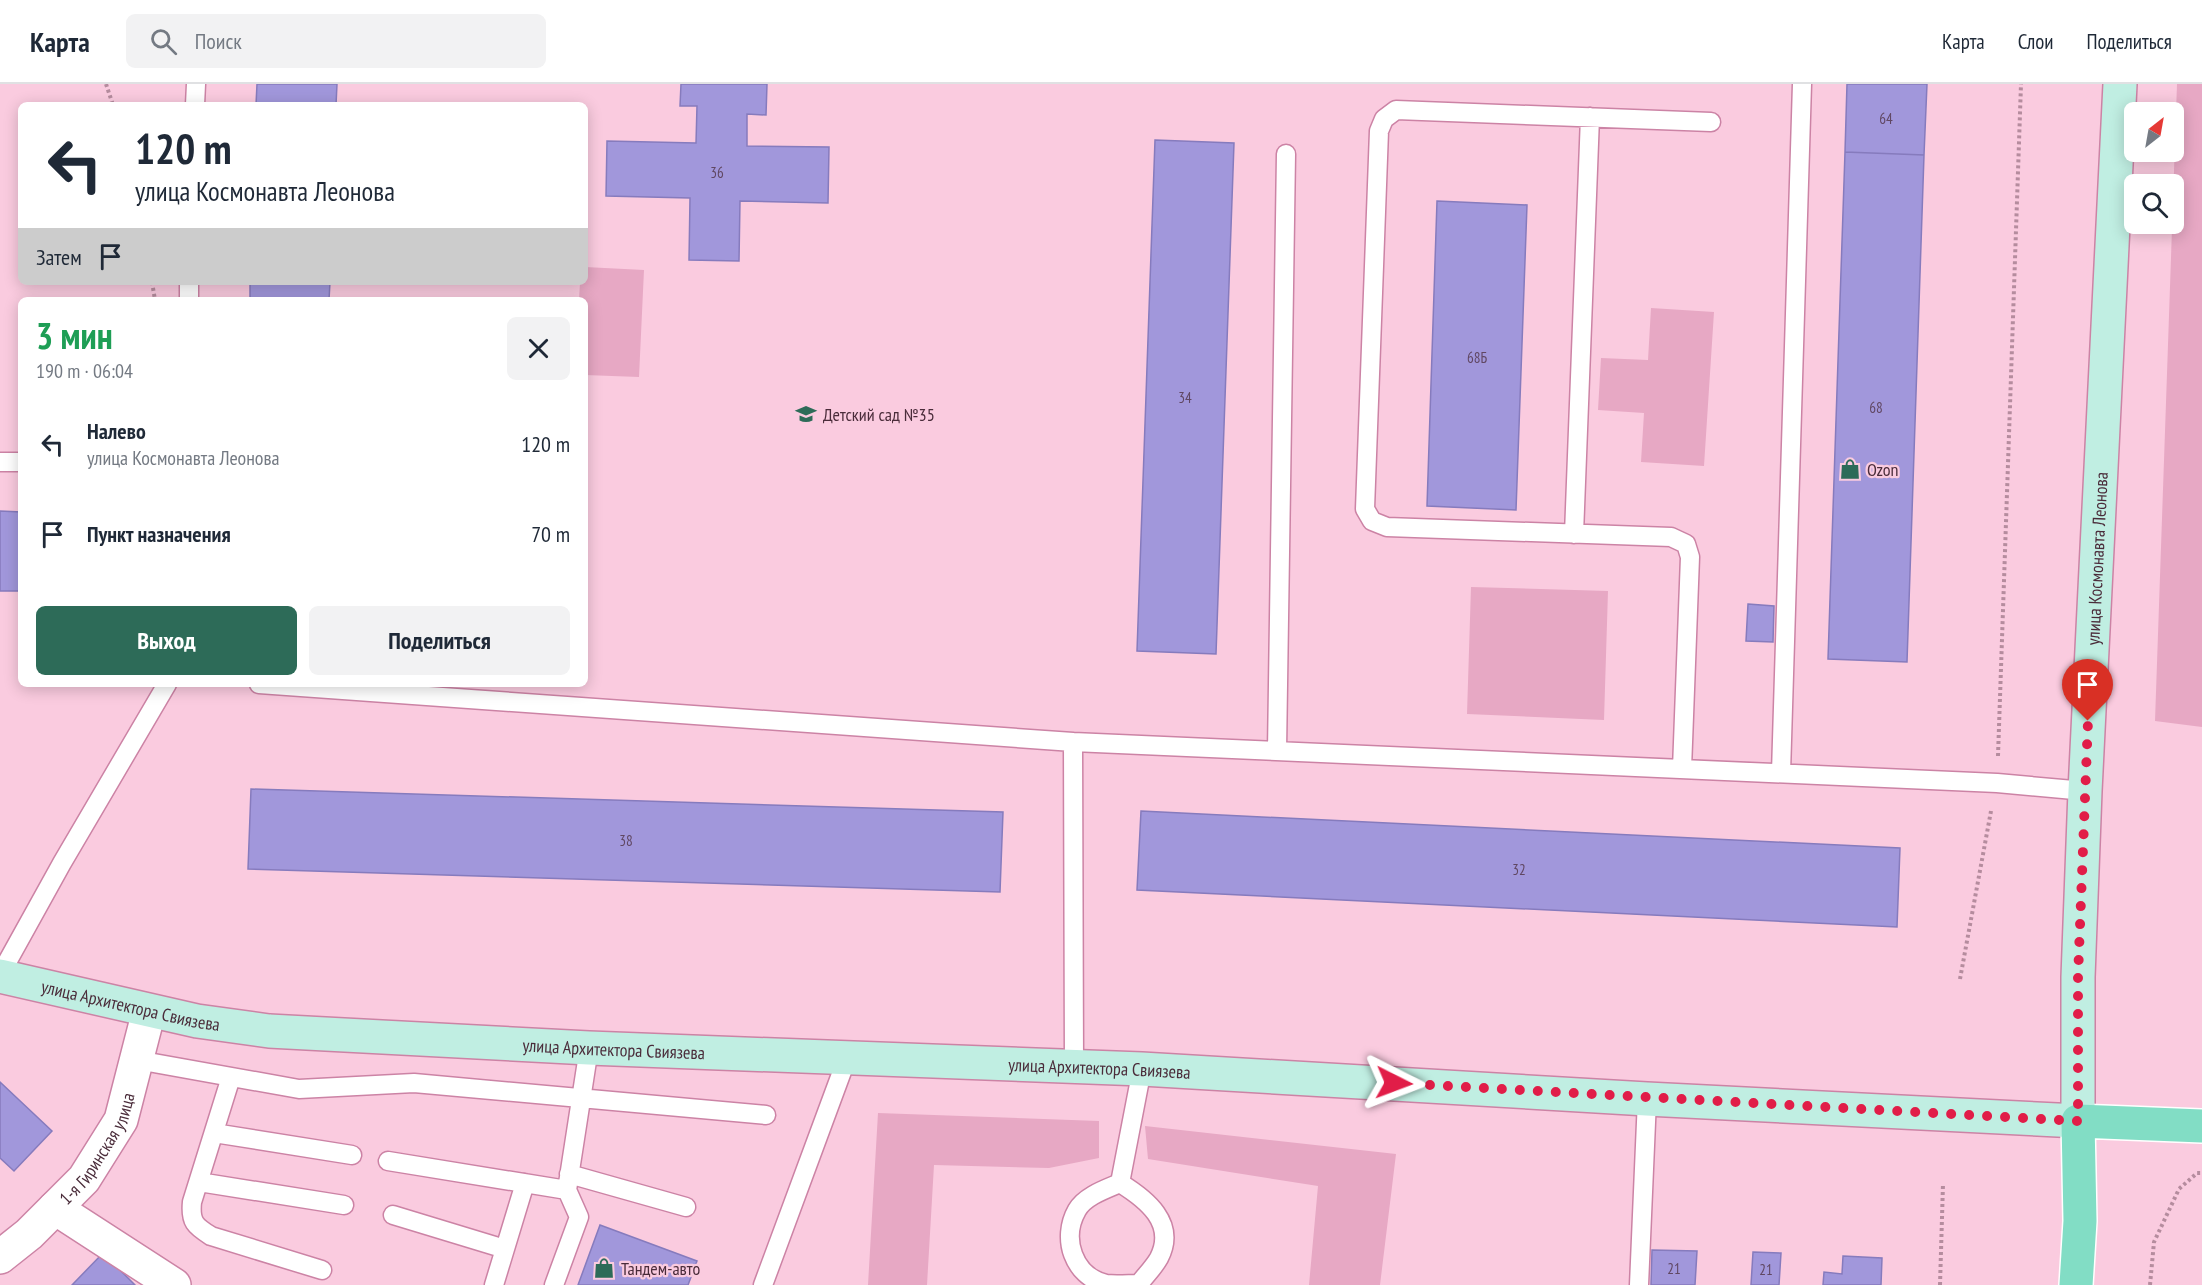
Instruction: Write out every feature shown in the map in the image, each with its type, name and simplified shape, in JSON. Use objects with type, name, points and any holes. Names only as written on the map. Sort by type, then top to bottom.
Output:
[{"type":"main road","name":"улица Космонавта Леонова","points":[[2076,1285],[2080,1221],[2078,977],[2120,84]]},
{"type":"main road","name":"улица Архитектора Свиязева","points":[[0,976],[197,1021],[269,1031],[590,1048],[1142,1069],[1647,1099],[2202,1126]]},
{"type":"street","name":"1-я Гиринская улица","points":[[0,1257],[29,1234],[84,1179],[121,1120],[149,1011]]},
{"type":"street","points":[[55,1208],[174,1285]]},
{"type":"lane","points":[[195,102],[196,84]]},
{"type":"lane","points":[[1781,773],[1802,84]]},
{"type":"lane","points":[[1682,769],[1690,557],[1686,544],[1671,537],[1387,527],[1372,520],[1365,508],[1379,131],[1384,119],[1396,110],[1711,122]]},
{"type":"lane","points":[[1574,534],[1590,117]]},
{"type":"lane","points":[[1276,751],[1286,154]]},
{"type":"lane","points":[[0,462],[18,462]]},
{"type":"lane","points":[[0,976],[62,863],[165,687]]},
{"type":"lane","points":[[301,687],[1073,742],[1997,783],[2085,792]]},
{"type":"lane","points":[[1073,742],[1074,1066]]},
{"type":"lane","points":[[554,1285],[579,1217],[568,1182],[590,1048]]},
{"type":"lane","points":[[763,1285],[847,1058]]},
{"type":"lane","points":[[137,1060],[299,1089],[414,1083],[766,1115]]},
{"type":"lane","points":[[1120,1183],[1142,1069]]},
{"type":"lane","points":[[231,1077],[191,1214],[197,1227],[211,1236],[322,1270]]},
{"type":"lane","points":[[1639,1285],[1647,1099]]},
{"type":"lane","points":[[214,1133],[352,1155]]},
{"type":"lane","points":[[388,1161],[525,1183],[568,1182],[686,1207]]},
{"type":"lane","points":[[199,1182],[344,1205]]},
{"type":"lane","points":[[494,1285],[525,1183]]},
{"type":"lane","points":[[1120,1183],[1139,1195],[1158,1214],[1164,1239],[1160,1257],[1144,1284],[1107,1284],[1092,1278],[1080,1268],[1071,1253],[1068,1235],[1077,1209],[1095,1194],[1120,1183]]},
{"type":"lane","points":[[393,1215],[505,1249]]},
{"type":"path","points":[[106,84],[113,102]]},
{"type":"path","points":[[1960,978],[1997,783],[2021,84]]},
{"type":"path","points":[[2150,1285],[2154,1242],[2180,1189],[2197,1173],[2202,1173]]},
{"type":"path","points":[[1940,1285],[1943,1184]]},
{"type":"shaded area","points":[[2177,84],[2202,84],[2202,727],[2155,721],[2172,234],[2184,234],[2184,174],[2174,174],[2174,162],[2184,162],[2184,102],[2176,102]]},
{"type":"shaded area","points":[[588,267],[644,270],[639,377],[588,375],[588,297],[579,297],[580,285],[588,285]]},
{"type":"shaded area","points":[[1651,308],[1714,312],[1704,466],[1641,462],[1644,413],[1598,410],[1601,358],[1648,360]]},
{"type":"shaded area","points":[[1471,587],[1608,591],[1604,720],[1467,714]]},
{"type":"shaded area","points":[[878,1113],[1099,1121],[1099,1158],[1049,1168],[934,1165],[927,1285],[868,1285]]},
{"type":"shaded area","points":[[1145,1126],[1396,1154],[1380,1285],[1309,1285],[1318,1186],[1148,1159]]},
{"type":"building","points":[[257,84],[337,84],[336,102],[256,102]]},
{"type":"building","points":[[681,84],[767,84],[766,115],[747,114],[747,146],[829,147],[828,203],[740,201],[739,261],[689,260],[690,198],[606,196],[607,141],[696,143],[697,106],[680,106]]},
{"type":"building","points":[[1847,84],[1927,84],[1924,155],[1845,152]]},
{"type":"building","points":[[1155,140],[1234,143],[1216,654],[1137,651]]},
{"type":"building","points":[[1845,152],[1924,155],[1907,662],[1828,659]]},
{"type":"building","points":[[1437,201],[1527,205],[1516,510],[1427,506]]},
{"type":"building","points":[[250,285],[330,285],[329,297],[250,297]]},
{"type":"building","points":[[0,511],[18,512],[18,591],[0,591]]},
{"type":"building","points":[[1748,604],[1774,606],[1773,642],[1746,641]]},
{"type":"building","points":[[251,789],[1003,812],[1000,892],[248,869]]},
{"type":"building","points":[[1141,811],[1900,848],[1897,927],[1137,890]]},
{"type":"building","points":[[0,1082],[52,1131],[14,1171],[0,1158]]},
{"type":"building","points":[[600,1225],[697,1261],[688,1285],[578,1285]]},
{"type":"building","points":[[1652,1250],[1697,1251],[1695,1285],[1651,1285]]},
{"type":"building","points":[[1753,1252],[1781,1253],[1779,1285],[1751,1285]]},
{"type":"building","points":[[103,1253],[135,1285],[72,1285]]},
{"type":"building","points":[[1843,1256],[1882,1258],[1881,1285],[1823,1285],[1824,1272],[1842,1274]]},
{"type":"place","name":"Детский сад №35","points":[[806,414]]},
{"type":"place","name":"Ozon","points":[[1850,469]]},
{"type":"place","name":"Тандем-авто","points":[[604,1268]]},
{"type":"route","points":[[1394,1083],[2078,1121],[2078,977],[2088,721]]}]
